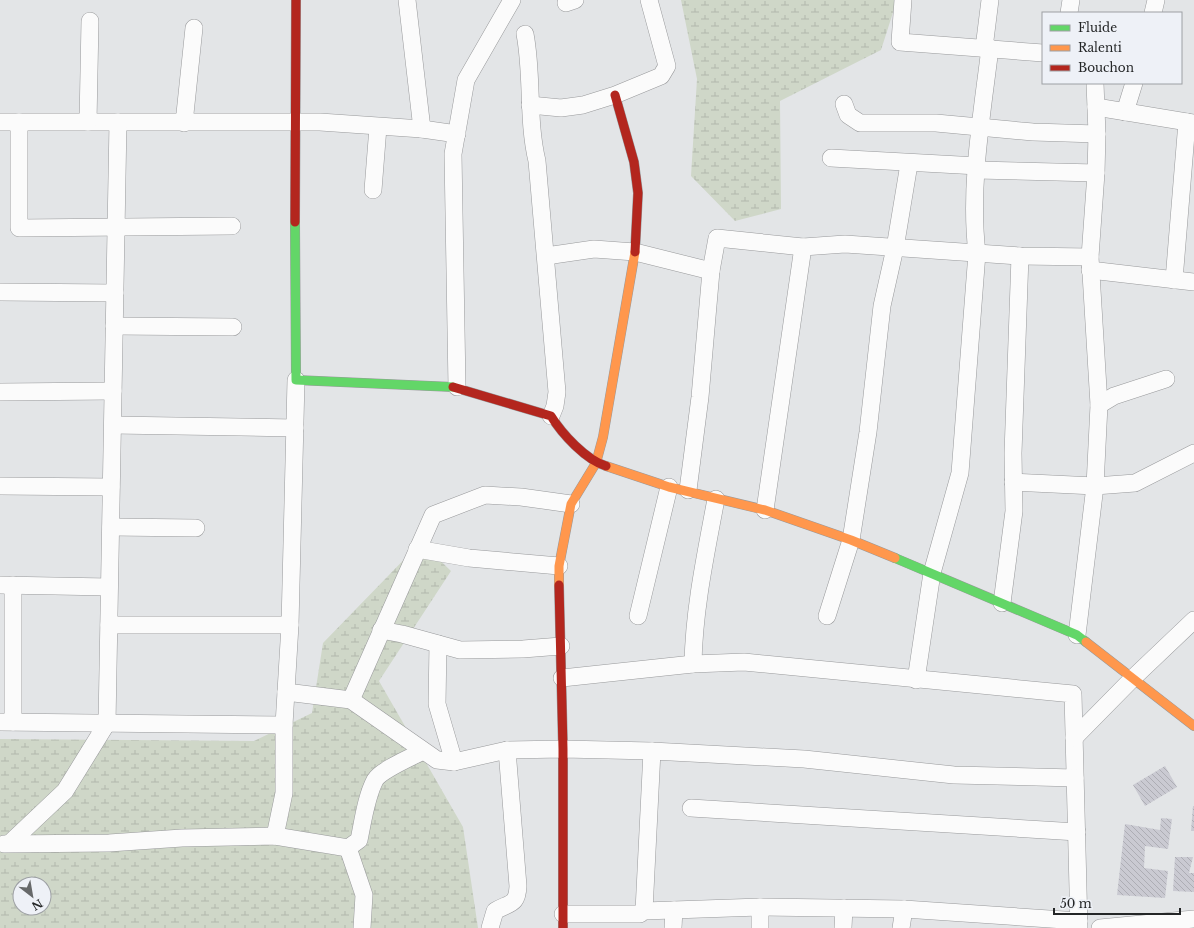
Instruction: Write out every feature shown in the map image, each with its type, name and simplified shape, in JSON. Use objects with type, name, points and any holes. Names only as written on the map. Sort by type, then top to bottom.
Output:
[{"type":"street","points":[[275,836],[284,793],[284,725],[290,625],[295,428],[294,123],[296,0]]},
{"type":"street","points":[[407,0],[422,129]]},
{"type":"street","points":[[457,387],[452,167],[466,80],[512,0]]},
{"type":"street","points":[[530,105],[561,108],[583,105],[615,95],[661,76],[667,66],[648,0]]},
{"type":"street","points":[[903,0],[900,42],[1042,53]]},
{"type":"street","points":[[916,680],[932,573],[960,473],[977,253],[974,219],[990,0]]},
{"type":"street","points":[[1069,12],[1071,0]]},
{"type":"street","points":[[1153,12],[1156,0]]},
{"type":"street","points":[[88,122],[90,21]]},
{"type":"street","points":[[184,123],[194,28]]},
{"type":"street","points":[[525,34],[530,57],[530,126],[536,161],[546,256],[557,392],[555,406],[551,416]]},
{"type":"street","points":[[1077,635],[1096,486],[1099,405],[1090,264],[1096,173],[1097,134],[1095,84]]},
{"type":"street","points":[[1125,112],[1134,84]]},
{"type":"street","points":[[562,678],[693,664],[744,662],[916,680],[1073,694],[1079,924],[989,922],[904,909],[760,907],[644,911],[640,914],[563,921],[562,678],[558,566],[571,504],[596,463],[603,437],[635,252],[638,193],[636,174],[615,95]]},
{"type":"street","points":[[844,104],[848,115],[860,123],[936,124],[981,128],[1097,134]]},
{"type":"street","points":[[1096,107],[1190,122],[1174,280]]},
{"type":"street","points":[[0,122],[320,122],[422,129],[457,134]]},
{"type":"street","points":[[19,122],[19,228],[232,226]]},
{"type":"street","points":[[5,844],[65,791],[107,723],[118,122]]},
{"type":"street","points":[[373,190],[378,127]]},
{"type":"street","points":[[831,158],[977,168],[1096,173]]},
{"type":"street","points":[[828,616],[851,540],[868,432],[882,306],[895,248],[909,164]]},
{"type":"street","points":[[688,490],[700,397],[711,271],[717,238],[803,247],[846,244],[1020,256],[1090,264],[1174,280],[1194,282]]},
{"type":"street","points":[[765,510],[803,247]]},
{"type":"street","points":[[546,256],[594,249],[635,252],[711,271]]},
{"type":"street","points":[[1002,603],[1014,511],[1013,482],[1020,256]]},
{"type":"street","points":[[0,292],[115,293]]},
{"type":"street","points":[[114,326],[233,327]]},
{"type":"street","points":[[1099,405],[1114,396],[1166,379]]},
{"type":"street","points":[[296,380],[457,387],[551,416],[560,430],[596,463],[669,487],[688,490],[716,499],[765,510],[851,540],[1077,635],[1194,726]]},
{"type":"street","points":[[0,392],[113,391]]},
{"type":"street","points":[[113,425],[295,428]]},
{"type":"street","points":[[1013,482],[1096,486],[1135,483],[1194,453]]},
{"type":"street","points":[[0,486],[111,487]]},
{"type":"street","points":[[638,616],[669,487]]},
{"type":"street","points":[[351,700],[433,515],[485,495],[521,497],[571,504]]},
{"type":"street","points":[[693,664],[694,638],[702,577],[716,499]]},
{"type":"street","points":[[110,527],[196,528]]},
{"type":"street","points":[[417,549],[469,558],[558,566]]},
{"type":"street","points":[[109,587],[6,585],[7,722],[284,725]]},
{"type":"street","points":[[1074,738],[1133,678],[1194,620]]},
{"type":"street","points":[[109,625],[290,625]]},
{"type":"street","points":[[381,630],[402,634],[460,650],[522,649],[561,646]]},
{"type":"street","points":[[438,644],[437,704],[454,762]]},
{"type":"street","points":[[286,692],[351,700],[437,760],[454,762],[507,750],[563,749],[652,751],[804,758],[954,775],[1075,778]]},
{"type":"street","points":[[490,928],[495,911],[513,903],[517,898],[518,886],[507,750]]},
{"type":"street","points":[[5,844],[109,843],[182,838],[275,836],[348,848],[358,840],[370,795],[376,779],[394,766],[423,751]]},
{"type":"street","points":[[644,911],[652,751]]},
{"type":"street","points":[[691,808],[1077,832]]},
{"type":"street","points":[[348,848],[364,895],[362,928]]},
{"type":"street","points":[[760,907],[760,928]]},
{"type":"street","points":[[843,928],[844,908]]},
{"type":"street","points":[[901,928],[904,909]]},
{"type":"street","points":[[673,928],[674,910]]},
{"type":"street","points":[[1100,928],[1194,919]]},
{"type":"green space","points":[[681,0],[897,0],[881,50],[780,101],[781,209],[735,221],[691,176],[697,79]]},
{"type":"green space","points":[[421,542],[451,571],[379,681],[463,827],[478,928],[0,928],[0,739],[254,741],[312,713],[323,643]]},
{"type":"building","points":[[1165,766],[1177,787],[1145,806],[1133,785]]},
{"type":"building","points":[[1193,806],[1194,831],[1191,831]]},
{"type":"building","points":[[1161,818],[1172,819],[1168,849],[1145,846],[1144,868],[1168,871],[1165,898],[1117,895],[1125,824],[1160,830]]},
{"type":"building","points":[[1175,857],[1193,857],[1189,873],[1194,873],[1194,892],[1173,891]]},
{"type":"traffic: fast","points":[[295,222],[296,380],[453,387]]},
{"type":"traffic: fast","points":[[895,558],[1077,635],[1086,642]]},
{"type":"traffic: slow","points":[[559,585],[559,566],[571,504],[596,463],[603,437],[635,252]]},
{"type":"traffic: slow","points":[[606,466],[669,487],[765,510],[851,540],[895,558]]},
{"type":"traffic: slow","points":[[1086,642],[1194,726]]},
{"type":"traffic: jam","points":[[295,222],[296,0]]},
{"type":"traffic: jam","points":[[615,95],[634,162],[638,193],[635,252]]},
{"type":"traffic: jam","points":[[453,387],[551,416],[561,431],[575,446],[598,463],[606,466]]},
{"type":"traffic: jam","points":[[559,585],[563,749],[563,928]]}]
